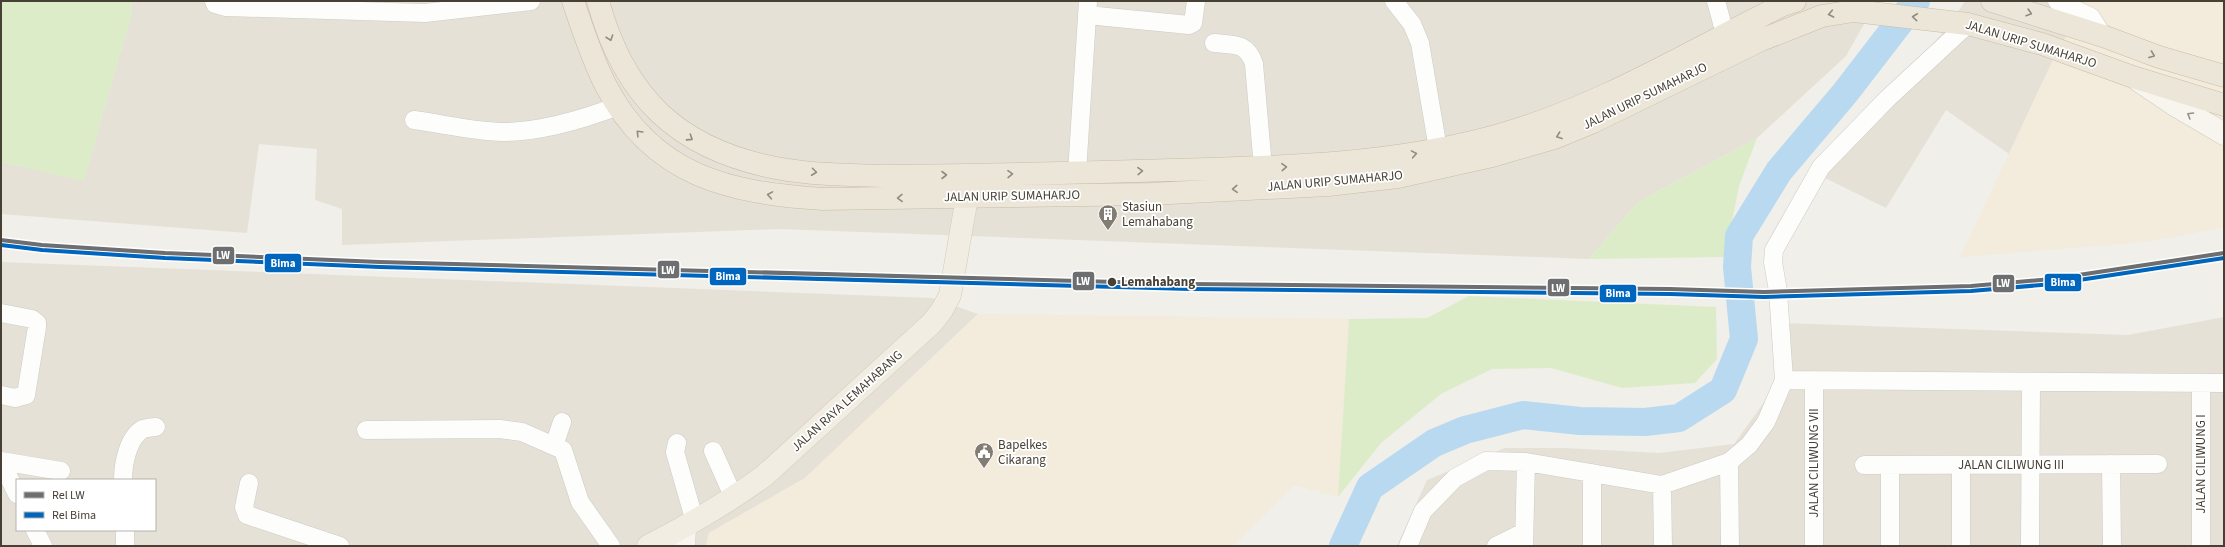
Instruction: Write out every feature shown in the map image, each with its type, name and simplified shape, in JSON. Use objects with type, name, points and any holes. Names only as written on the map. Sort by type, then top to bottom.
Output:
[{"type":"highway","name":"JALAN URIP SUMAHARJO","points":[[573,1],[596,66],[618,106],[641,135],[663,154],[686,170],[724,185],[778,196],[823,199],[1150,194],[1328,185],[1398,177],[1445,168],[1529,146],[1569,132],[1742,49],[1822,16],[1854,11],[1961,22],[2042,44],[2133,77],[2224,105]]},
{"type":"highway","name":"JALAN URIP SUMAHARJO","points":[[598,1],[613,46],[630,80],[643,96],[682,133],[712,150],[776,168],[827,174],[888,176],[1263,168],[1344,163],[1438,150],[1500,135],[1584,104],[1795,1]]},
{"type":"highway","points":[[1992,1],[2103,36],[2159,57],[2224,76]]},
{"type":"main road","name":"JALAN RAYA LEMAHABANG","points":[[648,546],[688,532],[764,476],[827,421],[916,338],[942,310],[950,295],[954,278],[967,197]]},
{"type":"street","points":[[214,1],[215,4],[225,7],[425,7],[532,1]]},
{"type":"street","points":[[1077,173],[1088,8],[1189,25],[1193,23],[1196,1]]},
{"type":"street","points":[[1394,1],[1412,24],[1420,43],[1438,150]]},
{"type":"street","points":[[1716,1],[1725,34]]},
{"type":"street","points":[[2057,1],[2091,17],[2103,36]]},
{"type":"street","points":[[1408,546],[1423,511],[1455,478],[1486,461],[1526,462],[1662,485],[1728,462],[1749,445],[1766,422],[1784,380],[1774,250],[1821,167],[1961,22]]},
{"type":"street","points":[[1214,43],[1238,45],[1251,53],[1254,64],[1263,168]]},
{"type":"street","points":[[2133,77],[2173,104],[2224,134]]},
{"type":"street","points":[[414,120],[494,131],[528,130],[570,122],[618,106]]},
{"type":"street","points":[[1,313],[32,319],[37,323],[37,326],[26,395],[15,398],[1,395]]},
{"type":"street","points":[[1784,380],[2224,383]]},
{"type":"street","name":"JALAN CILIWUNG VII","points":[[1814,380],[1814,546]]},
{"type":"street","points":[[2030,382],[2030,546]]},
{"type":"street","name":"JALAN CILIWUNG I","points":[[2201,383],[2201,546]]},
{"type":"street","points":[[562,422],[565,450],[580,502],[611,546]]},
{"type":"street","points":[[123,479],[123,471],[131,441],[143,429],[156,426]]},
{"type":"street","points":[[366,430],[500,428],[522,432],[565,450]]},
{"type":"street","points":[[677,443],[675,452],[688,532]]},
{"type":"street","points":[[714,451],[734,498]]},
{"type":"street","points":[[16,492],[1,462],[61,471]]},
{"type":"street","points":[[1496,546],[1524,539],[1526,462]]},
{"type":"street","points":[[1728,462],[1730,546]]},
{"type":"street","points":[[2111,464],[2112,546]]},
{"type":"street","name":"JALAN CILIWUNG III","points":[[1864,465],[2158,464]]},
{"type":"street","points":[[1890,465],[1890,546]]},
{"type":"street","points":[[1961,465],[1961,546]]},
{"type":"street","points":[[1592,473],[1592,546]]},
{"type":"street","points":[[249,483],[244,507],[247,515],[309,541],[340,546]]},
{"type":"street","points":[[1662,485],[1663,546]]},
{"type":"street","points":[[36,531],[43,546]]},
{"type":"street","points":[[125,531],[125,546]]},
{"type":"shaded area","points":[[132,1],[1877,1],[1846,56],[1757,138],[1638,202],[1589,259],[780,229],[342,245],[342,209],[315,200],[317,149],[259,144],[247,233],[1,214],[1,162],[84,180],[131,15]]},
{"type":"shaded area","points":[[1965,1],[2062,1],[2081,9],[2052,62],[2009,154],[1946,110],[1886,208],[1823,177],[1863,121],[1948,27]]},
{"type":"shaded area","points":[[2062,1],[2224,1],[2224,227],[2146,242],[1960,257],[2052,62],[2081,9]]},
{"type":"shaded area","points":[[1,262],[932,298],[978,314],[805,478],[709,533],[706,546],[1,546]]},
{"type":"shaded area","points":[[978,314],[1349,319],[1338,497],[1294,485],[1233,546],[706,546],[709,533],[805,478]]},
{"type":"shaded area","points":[[2224,317],[2224,546],[1397,546],[1427,480],[1505,448],[1564,448],[1659,453],[1734,444],[1780,380],[1782,323],[2128,335]]},
{"type":"green space","points":[[1,1],[132,1],[131,15],[84,181],[1,162]]},
{"type":"green space","points":[[1757,138],[1739,186],[1725,257],[1589,259],[1638,202]]},
{"type":"green space","points":[[1469,296],[1716,307],[1717,359],[1695,383],[1622,388],[1551,368],[1492,369],[1441,394],[1381,443],[1338,497],[1349,319],[1427,318]]},
{"type":"waterway","points":[[1343,546],[1370,487],[1434,443],[1465,430],[1523,415],[1580,421],[1645,422],[1679,418],[1723,390],[1744,339],[1737,267],[1739,236],[1779,171],[1845,93],[1916,1]]},
{"type":"rail line","name":"LW","points":[[1,240],[42,245],[165,253],[380,262],[1190,284],[1670,289],[1764,292],[1971,286],[2052,279],[2224,253]]},
{"type":"rail line","name":"Bima","points":[[1,245],[42,250],[165,258],[380,267],[1190,289],[1670,294],[1764,297],[1971,291],[2053,284],[2224,258]]},
{"type":"place","name":"Stasiun Lemahabang","points":[[1108,231]]},
{"type":"place","name":"Lemahabang","points":[[1112,282]]},
{"type":"place","name":"Bapelkes Cikarang","points":[[984,469]]}]
